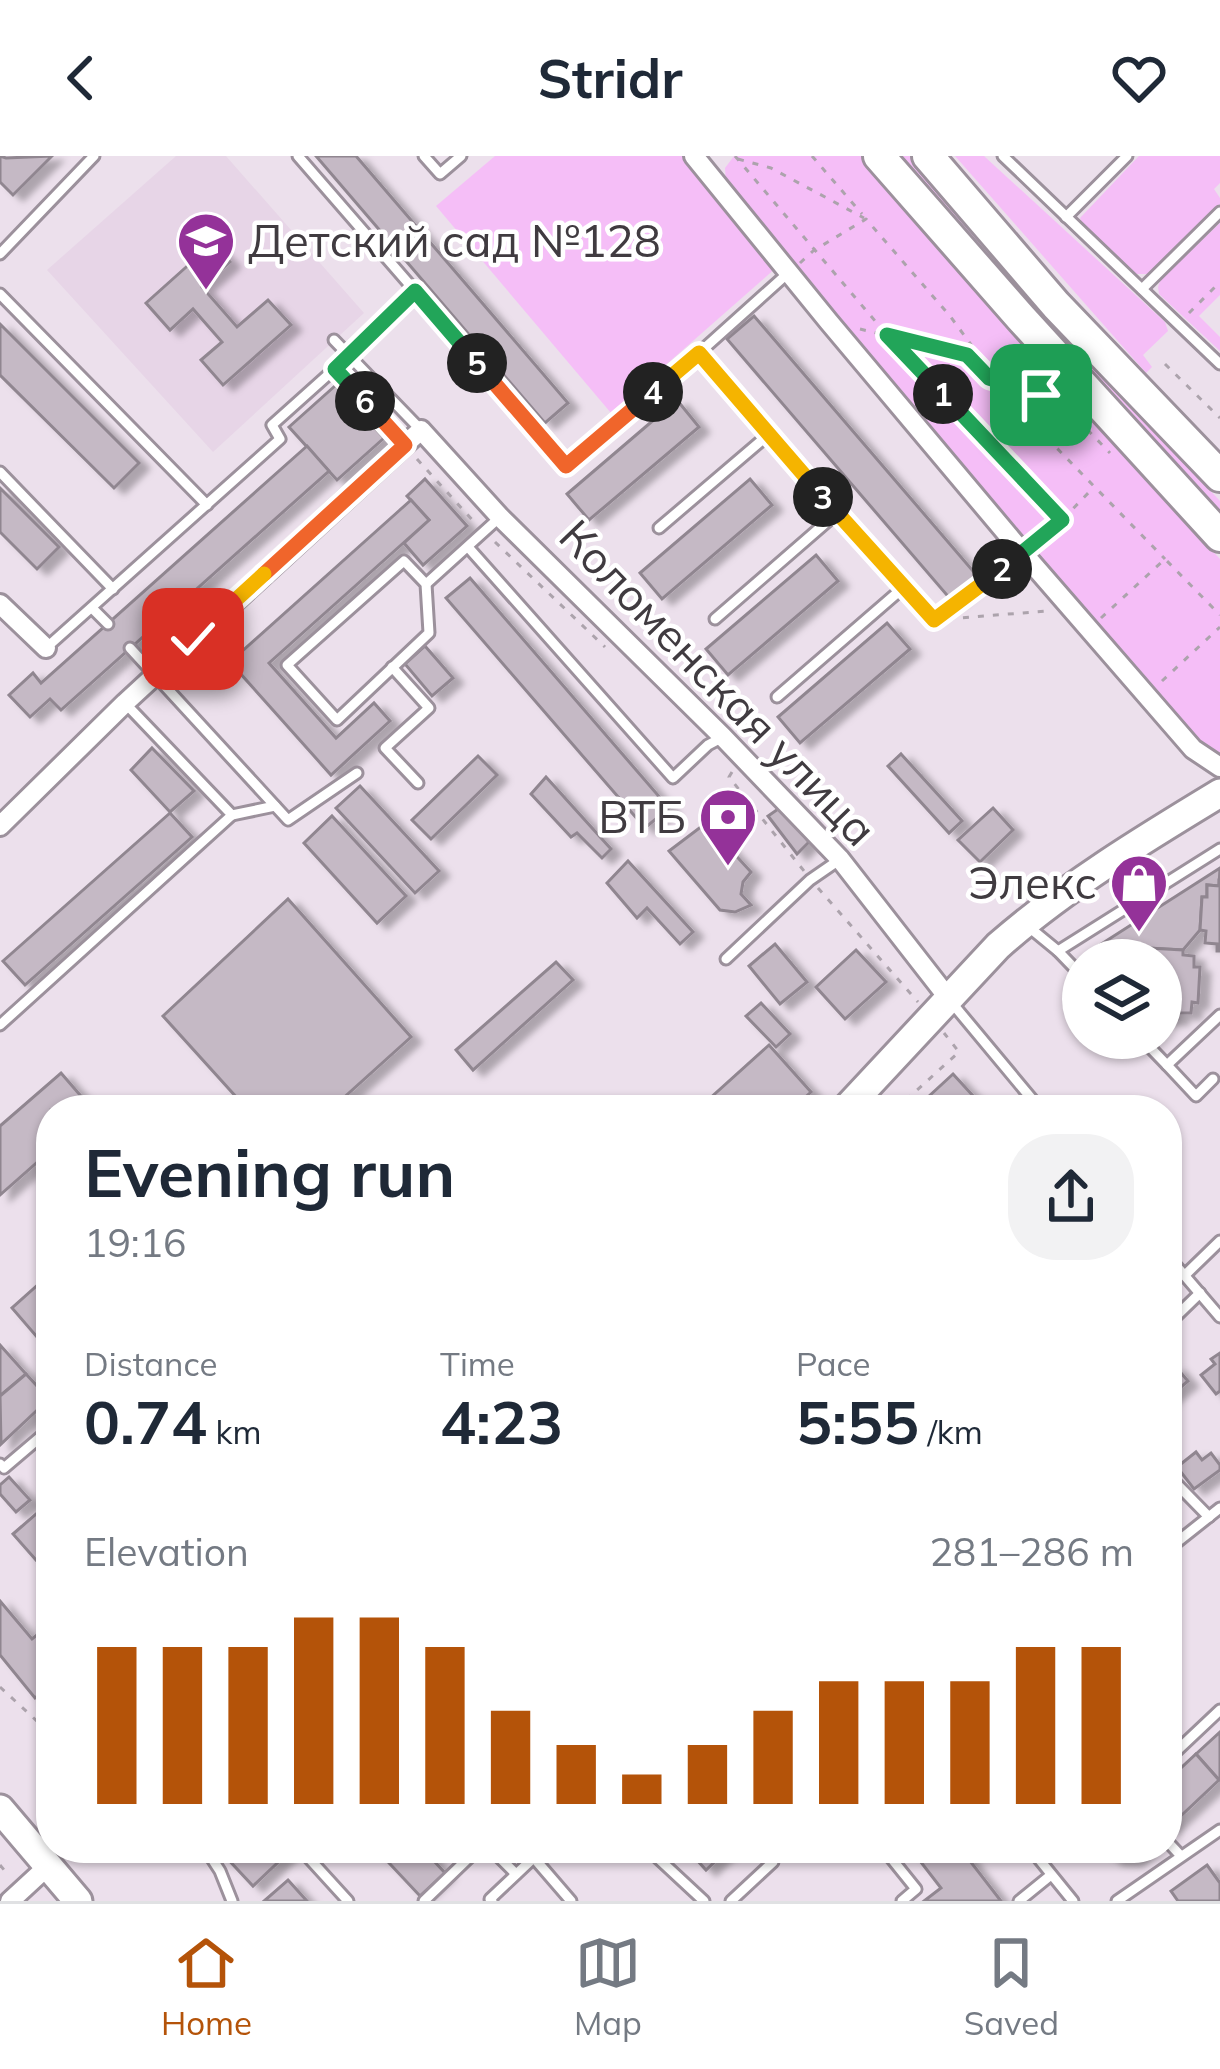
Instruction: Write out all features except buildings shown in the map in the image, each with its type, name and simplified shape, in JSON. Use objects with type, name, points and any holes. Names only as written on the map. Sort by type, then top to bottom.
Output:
[{"type":"main road","points":[[879,156],[1220,536]]},
{"type":"main road","points":[[928,156],[1056,305],[1220,476]]},
{"type":"street","points":[[731,157],[700,163],[1023,554],[1193,749],[1220,767]]},
{"type":"street","points":[[0,826],[124,703],[421,430]]},
{"type":"street","name":"Коломенская улица","points":[[421,430],[716,741],[840,859],[940,1008]]},
{"type":"street","points":[[0,604],[46,648]]},
{"type":"street","points":[[858,1095],[1024,923],[1220,793]]},
{"type":"street","points":[[0,1809],[36,1839]]},
{"type":"street","points":[[10,1901],[51,1863]]},
{"type":"street","points":[[61,1863],[78,1901]]},
{"type":"lane","points":[[0,254],[94,156]]},
{"type":"lane","points":[[298,156],[566,466],[790,272]]},
{"type":"lane","points":[[424,156],[440,174],[461,156]]},
{"type":"lane","points":[[1004,156],[1220,364]]},
{"type":"lane","points":[[1066,217],[1127,156]]},
{"type":"lane","points":[[1142,289],[1220,212]]},
{"type":"lane","points":[[46,648],[280,439],[272,425],[415,291]]},
{"type":"lane","points":[[0,294],[206,506]]},
{"type":"lane","points":[[334,340],[421,430]]},
{"type":"lane","points":[[699,353],[934,620]]},
{"type":"lane","points":[[659,528],[768,435]]},
{"type":"lane","points":[[0,472],[113,589]]},
{"type":"lane","points":[[715,619],[837,513]]},
{"type":"lane","points":[[426,584],[500,518]]},
{"type":"lane","points":[[468,547],[673,778],[716,741]]},
{"type":"lane","points":[[404,561],[426,584],[429,633],[392,667],[337,720],[287,665],[404,561]]},
{"type":"lane","points":[[777,697],[904,587]]},
{"type":"lane","points":[[92,608],[108,623]]},
{"type":"lane","points":[[130,648],[288,820],[357,773]]},
{"type":"lane","points":[[392,667],[429,708],[385,748],[418,783]]},
{"type":"lane","points":[[124,703],[232,815]]},
{"type":"lane","points":[[0,1025],[232,815],[275,806]]},
{"type":"lane","points":[[1058,951],[1220,849]]},
{"type":"lane","points":[[726,959],[840,859]]},
{"type":"lane","points":[[1024,923],[1062,955]]},
{"type":"lane","points":[[940,1008],[1026,1095]]},
{"type":"lane","points":[[1167,1065],[1220,1015]]},
{"type":"lane","points":[[1161,1059],[1196,1096],[1214,1079]]},
{"type":"lane","points":[[1184,1275],[1220,1241]]},
{"type":"lane","points":[[1182,1273],[1220,1317]]},
{"type":"lane","points":[[1182,1310],[1199,1293]]},
{"type":"lane","points":[[0,1464],[4,1468],[36,1441]]},
{"type":"lane","points":[[1182,1489],[1209,1517]]},
{"type":"lane","points":[[1182,1538],[1220,1508]]},
{"type":"lane","points":[[1182,1746],[1220,1710]]},
{"type":"lane","points":[[1182,1855],[1220,1830]]},
{"type":"lane","points":[[215,1863],[232,1901]]},
{"type":"lane","points":[[313,1863],[348,1901]]},
{"type":"lane","points":[[424,1901],[463,1863]]},
{"type":"lane","points":[[505,1863],[516,1874]]},
{"type":"lane","points":[[492,1901],[528,1863]]},
{"type":"lane","points":[[537,1863],[571,1901]]},
{"type":"lane","points":[[663,1863],[704,1901]]},
{"type":"lane","points":[[731,1901],[771,1863]]},
{"type":"lane","points":[[895,1863],[916,1889],[902,1901]]},
{"type":"lane","points":[[1042,1863],[1073,1901]]},
{"type":"lane","points":[[1117,1901],[1170,1863]]},
{"type":"lane","points":[[1019,1901],[1052,1875]]},
{"type":"path","points":[[812,156],[950,316],[975,350],[974,362]]},
{"type":"path","points":[[731,157],[772,168],[866,219]]},
{"type":"path","points":[[731,157],[887,335],[1062,520]]},
{"type":"path","points":[[790,272],[813,251],[866,219]]},
{"type":"path","points":[[1180,323],[1220,282]]},
{"type":"path","points":[[829,322],[967,355],[1220,615]]},
{"type":"path","points":[[1165,364],[1220,418]]},
{"type":"path","points":[[335,369],[484,532],[604,647]]},
{"type":"path","points":[[989,378],[1041,395]]},
{"type":"path","points":[[1021,413],[1049,390],[1120,463]]},
{"type":"path","points":[[934,620],[1023,554],[1094,487]]},
{"type":"path","points":[[1088,629],[1165,559]]},
{"type":"path","points":[[934,620],[1071,609]]},
{"type":"path","points":[[1147,695],[1220,627]]},
{"type":"path","points":[[716,741],[733,774],[729,778],[811,880],[940,1008],[958,1052],[911,1095]]},
{"type":"path","points":[[0,1687],[36,1720]]},
{"type":"shaded area","name":"Детский сад №128","points":[[176,156],[226,156],[364,313],[213,452],[47,270]]},
{"type":"shaded area","points":[[495,156],[684,156],[777,267],[611,413],[436,206]]},
{"type":"shaded area","points":[[734,156],[865,156],[1139,473],[1220,559],[1220,758],[1198,743],[1093,625],[726,184],[725,168]]},
{"type":"shaded area","points":[[899,156],[910,156],[1035,303],[1220,501],[1220,514],[1027,307]]},
{"type":"shaded area","points":[[955,156],[984,156],[1165,322],[1168,331],[1143,355],[1152,367],[1146,373]]},
{"type":"shaded area","points":[[1139,156],[1220,156],[1220,183],[1214,189],[1220,204],[1148,274],[1135,274],[1080,218]]},
{"type":"shaded area","points":[[1220,223],[1220,295],[1199,316],[1220,337],[1220,351],[1159,294],[1158,287]]},
{"type":"place","name":"Детский сад №128","points":[[206,292]]},
{"type":"place","name":"ВТБ","points":[[728,868]]},
{"type":"place","name":"Элекс","points":[[1139,934]]},
{"type":"route","points":[[193,639],[405,445],[335,369],[415,291],[566,466],[699,353],[934,620],[1062,520],[887,335],[967,355],[989,378],[1041,395]]}]
